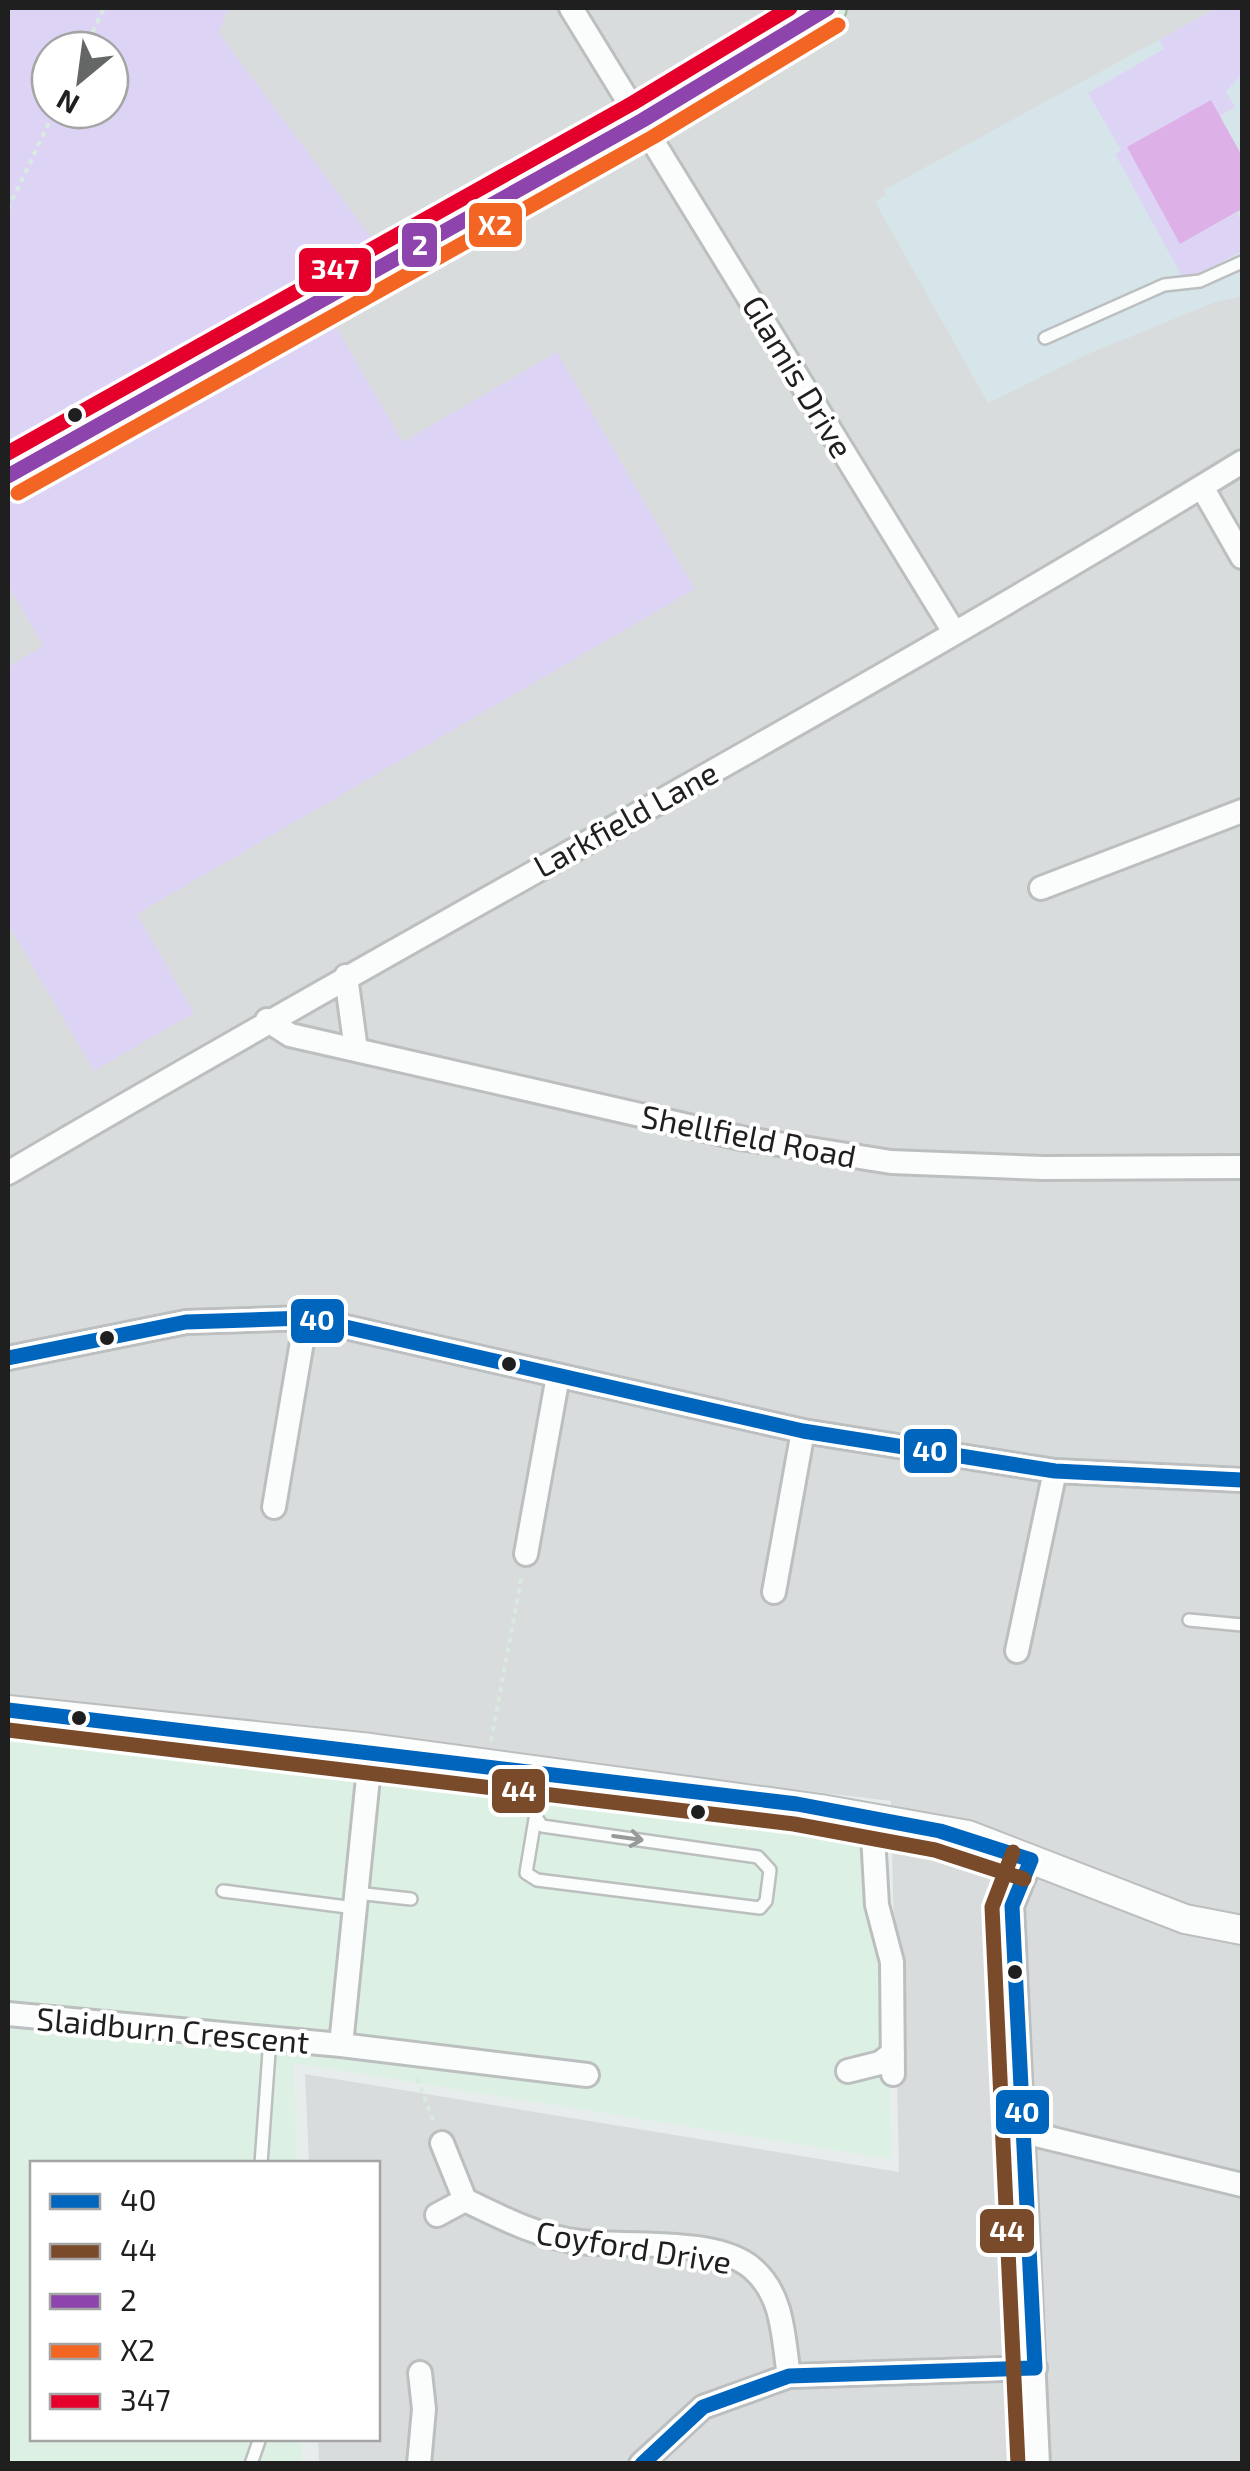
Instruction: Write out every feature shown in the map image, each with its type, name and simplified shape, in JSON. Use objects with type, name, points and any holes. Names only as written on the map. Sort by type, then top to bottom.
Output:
[{"type":"highway","points":[[8,476],[643,120],[828,8]]},
{"type":"street","name":"Glamis Drive","points":[[571,8],[954,632]]},
{"type":"street","name":"Larkfield Lane","points":[[8,1173],[268,1020],[954,632],[1242,462]]},
{"type":"street","points":[[1202,487],[1242,558]]},
{"type":"street","points":[[1041,888],[1242,811]]},
{"type":"street","points":[[346,976],[356,1050]]},
{"type":"street","name":"Shellfield Road","points":[[268,1020],[290,1035],[741,1138],[891,1162],[1044,1168],[1242,1167]]},
{"type":"street","points":[[8,1358],[186,1322],[306,1318],[804,1431],[1055,1471],[1242,1480]]},
{"type":"street","points":[[274,1506],[306,1318]]},
{"type":"street","points":[[526,1554],[558,1376]]},
{"type":"street","points":[[774,1592],[804,1431]]},
{"type":"street","points":[[1017,1651],[1055,1471]]},
{"type":"street","points":[[8,1710],[371,1748],[872,1818],[968,1836],[1185,1918],[1242,1930]]},
{"type":"street","name":"Slaidburn Crescent","points":[[8,2014],[341,2044],[371,1748]]},
{"type":"street","points":[[848,2071],[880,2062],[893,2063],[892,1962],[877,1905],[872,1818]]},
{"type":"street","points":[[1031,1860],[1012,1906],[1038,2464]]},
{"type":"street","points":[[341,2044],[587,2075]]},
{"type":"street","points":[[1020,2131],[1242,2184]]},
{"type":"street","points":[[436,2215],[465,2200],[442,2143]]},
{"type":"street","name":"Coyford Drive","points":[[465,2200],[518,2226],[578,2242],[659,2245],[729,2256],[752,2267],[778,2304],[789,2376]]},
{"type":"street","points":[[641,2464],[703,2407],[789,2376],[1035,2368]]},
{"type":"street","points":[[418,2464],[424,2408],[420,2373]]},
{"type":"lane","points":[[1045,338],[1164,285],[1200,281],[1242,262]]},
{"type":"lane","points":[[1188,1620],[1242,1624]]},
{"type":"lane","points":[[536,1817],[542,1826],[758,1858],[770,1870],[766,1901],[760,1908],[536,1880],[526,1873],[542,1770]]},
{"type":"lane","points":[[223,1891],[356,1901],[411,1900]]},
{"type":"lane","points":[[261,2161],[270,2038]]},
{"type":"path","points":[[8,209],[46,130]]},
{"type":"path","points":[[488,1763],[526,1554]]},
{"type":"path","points":[[406,2052],[442,2143]]},
{"type":"shaded area","points":[[8,8],[1242,8],[1242,2463],[319,2463],[318,2441],[380,2441],[380,2161],[309,2161],[305,2074],[899,2172],[891,1801],[8,1696]]},
{"type":"shaded area","points":[[8,8],[228,8],[219,33],[376,244],[8,457]]},
{"type":"shaded area","points":[[1217,8],[1242,8],[1242,296],[1213,303],[1088,354],[988,403],[875,202],[886,195],[884,190]]},
{"type":"shaded area","points":[[1217,8],[1242,8],[1242,74],[1226,91],[1235,107],[1220,116],[1211,100],[1180,244],[1237,213],[1242,223],[1242,251],[1185,282],[1115,154],[1121,150],[1088,93],[1164,49],[1159,40]]},
{"type":"shaded area","points":[[1211,100],[1242,156],[1242,209],[1180,244],[1127,147]]},
{"type":"shaded area","points":[[326,310],[403,442],[557,352],[695,589],[137,914],[194,1013],[94,1071],[8,924],[8,667],[43,646],[8,585],[8,495]]},
{"type":"shaded area","points":[[8,1727],[886,1840],[891,2159],[294,2063],[296,2161],[30,2161],[30,2441],[301,2441],[302,2463],[8,2464]]},
{"type":"transit line","name":"347","points":[[8,453],[633,103],[790,8]]},
{"type":"transit line","name":"2","points":[[8,476],[643,120],[828,8]]},
{"type":"transit line","name":"X2","points":[[18,493],[653,137],[838,25]]},
{"type":"transit line","name":"40","points":[[8,1358],[186,1322],[306,1318],[803,1431],[1055,1471],[1242,1480]]},
{"type":"transit line","name":"40","points":[[8,1710],[797,1804],[940,1831],[1031,1860]]},
{"type":"transit line","name":"44","points":[[8,1730],[794,1824],[935,1850],[1024,1879]]},
{"type":"transit line","name":"44","points":[[1013,1852],[992,1907],[1018,2464]]},
{"type":"transit line","name":"40","points":[[1031,1860],[1012,1906],[1035,2368]]},
{"type":"transit line","name":"40","points":[[642,2464],[703,2407],[789,2376],[1035,2368]]}]
